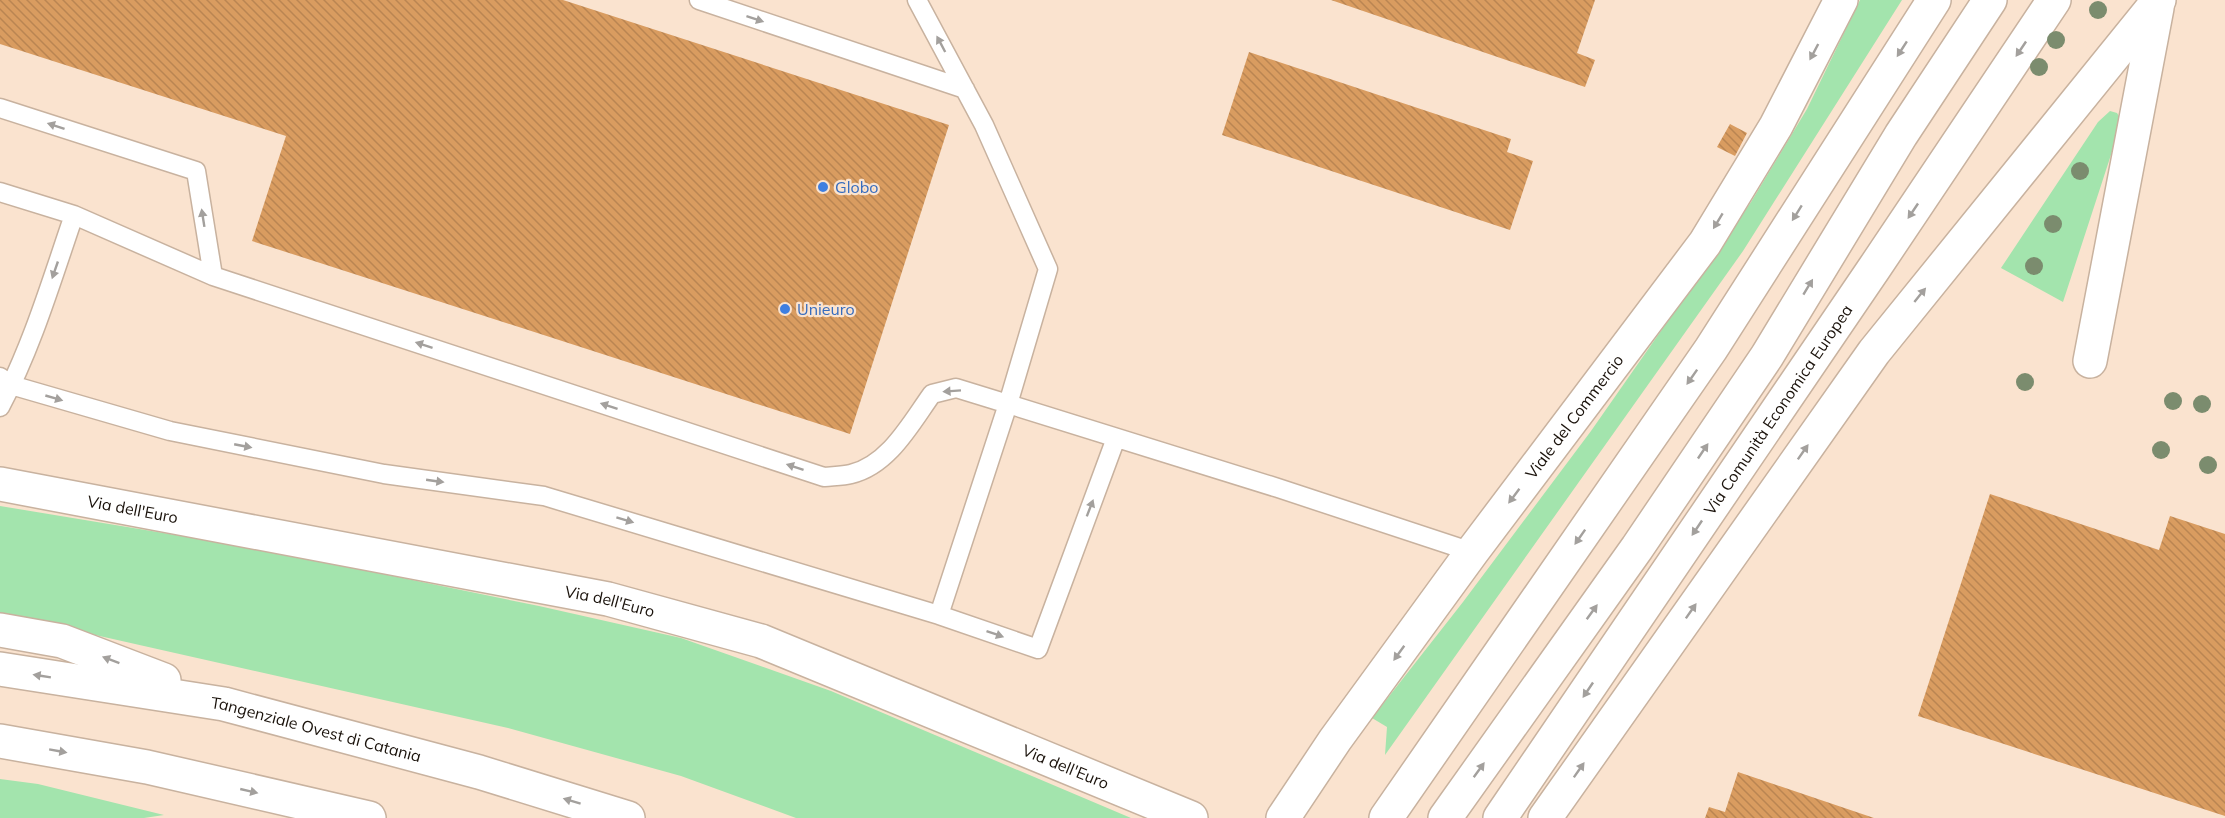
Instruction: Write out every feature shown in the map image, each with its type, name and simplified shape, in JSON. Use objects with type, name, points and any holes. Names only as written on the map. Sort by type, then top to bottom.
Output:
[{"type":"main road","name":"Viale del Commercio","points":[[1283,818],[1335,740],[1472,552],[1705,243],[1776,126],[1842,0]]},
{"type":"main road","points":[[1386,818],[1711,349],[1934,0]]},
{"type":"main road","points":[[1445,818],[1637,548],[1767,356],[1902,135],[1990,0]]},
{"type":"main road","name":"Via Comunità Economica Europea","points":[[1500,818],[2054,0]]},
{"type":"main road","points":[[2090,361],[2159,2]]},
{"type":"main road","points":[[1545,818],[1874,352],[2159,2]]},
{"type":"main road","name":"Via dell'Euro","points":[[0,484],[608,598],[694,621],[760,641],[1191,818]]},
{"type":"main road","points":[[0,630],[62,641],[224,704]]},
{"type":"main road","name":"Tangenziale Ovest di Catania","points":[[0,669],[224,704],[479,772],[628,818]]},
{"type":"main road","points":[[0,741],[147,768],[369,818]]},
{"type":"lane","points":[[699,0],[965,89]]},
{"type":"lane","points":[[917,0],[984,125],[1048,269],[1008,404],[939,615]]},
{"type":"lane","points":[[0,108],[196,171],[213,276]]},
{"type":"lane","points":[[0,192],[74,215],[213,276],[824,477],[853,474],[880,460],[904,433],[932,394],[956,388],[1472,552]]},
{"type":"lane","points":[[0,406],[6,381],[37,320],[74,215]]},
{"type":"lane","points":[[6,381],[181,433],[384,474],[544,496],[939,615],[1038,648],[1116,438]]},
{"type":"green space","points":[[1860,0],[1902,0],[1743,251],[1385,755],[1387,727],[1372,718],[1463,602],[1591,431],[1751,202],[1807,109]]},
{"type":"green space","points":[[2110,111],[2117,113],[2122,121],[2063,302],[2001,268],[2098,122]]},
{"type":"green space","points":[[0,506],[261,549],[539,606],[681,638],[831,691],[1131,818],[796,818],[681,776],[508,728],[0,615]]},
{"type":"green space","points":[[0,779],[38,784],[164,815],[144,818],[0,818]]},
{"type":"building","points":[[0,0],[563,0],[949,125],[850,434],[252,241],[286,136],[0,44]]},
{"type":"building","points":[[1331,0],[1595,0],[1577,53],[1595,60],[1585,87]]},
{"type":"building","points":[[1249,52],[1511,139],[1507,152],[1533,161],[1510,230],[1222,135]]},
{"type":"building","points":[[1730,124],[1747,133],[1735,156],[1717,147]]},
{"type":"building","points":[[1990,494],[2159,550],[2170,516],[2225,534],[2225,816],[1918,716]]},
{"type":"building","points":[[1738,772],[1874,818],[1705,818],[1709,807],[1725,812]]},
{"type":"place","name":"Globo","points":[[823,187]]},
{"type":"place","name":"Unieuro","points":[[785,309]]}]
